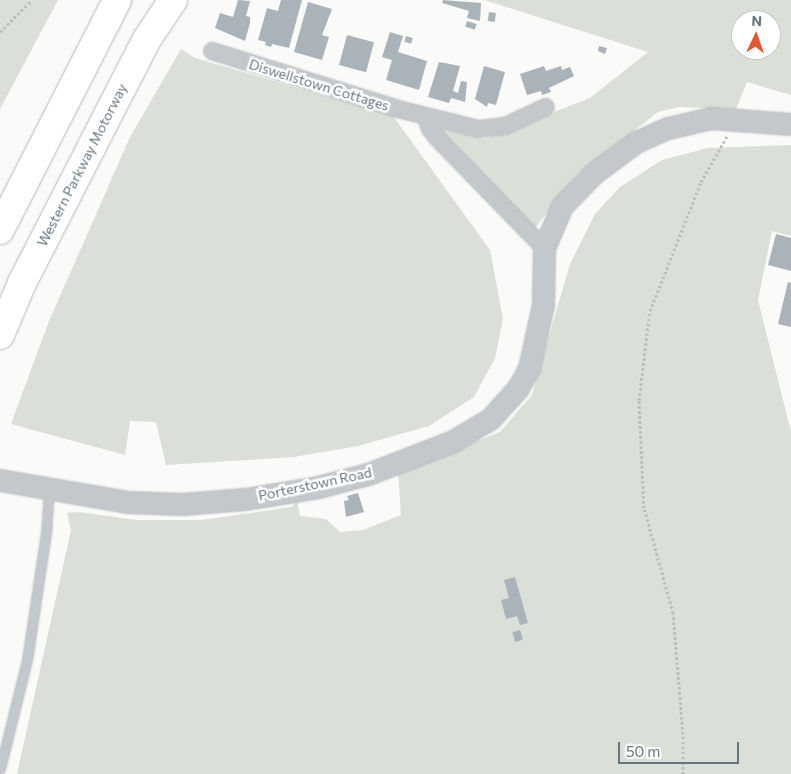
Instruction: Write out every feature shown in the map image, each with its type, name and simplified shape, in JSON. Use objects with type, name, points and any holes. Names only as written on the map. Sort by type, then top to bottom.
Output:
[{"type":"highway","points":[[0,230],[117,0]]},
{"type":"highway","name":"Western Parkway Motorway","points":[[0,335],[22,283],[143,47],[172,0]]},
{"type":"street","name":"Diswellstown Cottages","points":[[212,51],[426,117],[479,129],[491,129],[546,107]]},
{"type":"street","points":[[426,117],[438,139],[544,248]]},
{"type":"street","name":"Porterstown Road","points":[[0,480],[127,502],[182,504],[245,499],[368,474],[453,441],[490,420],[518,388],[529,368],[543,305],[544,248],[562,206],[594,173],[636,142],[668,128],[711,118],[791,124]]},
{"type":"lane","points":[[0,769],[27,660],[46,533],[49,490]]},
{"type":"path","points":[[0,32],[32,0]]},
{"type":"path","points":[[683,774],[683,734],[672,613],[644,508],[639,400],[653,302],[701,182],[737,120]]},
{"type":"shaded area","points":[[0,0],[58,0],[0,109]]},
{"type":"shaded area","points":[[484,0],[791,0],[791,95],[747,82],[736,109],[679,107],[658,112],[576,176],[534,229],[436,128],[485,139],[590,98],[648,52]]},
{"type":"shaded area","points":[[181,49],[195,58],[393,116],[490,250],[503,319],[495,358],[474,397],[429,426],[358,446],[294,457],[166,465],[156,422],[130,421],[125,455],[11,424],[49,321],[130,137]]},
{"type":"shaded area","points":[[791,145],[791,236],[772,231],[758,300],[791,432],[791,774],[17,774],[71,530],[67,513],[79,512],[137,520],[201,520],[292,507],[297,501],[300,516],[326,519],[340,532],[363,530],[401,515],[398,472],[500,432],[532,395],[570,264],[595,214],[620,187],[662,160],[708,148]]},
{"type":"building","points":[[238,0],[250,1],[246,16],[250,17],[250,23],[245,41],[215,28],[220,13],[233,17]]},
{"type":"building","points":[[281,0],[302,0],[289,48],[272,44],[271,47],[265,45],[266,42],[258,40],[267,8],[278,11]]},
{"type":"building","points":[[443,0],[481,3],[480,21],[467,18],[469,11],[442,3]]},
{"type":"building","points":[[308,2],[332,9],[322,35],[329,37],[322,60],[294,52]]},
{"type":"building","points":[[489,12],[496,13],[495,22],[488,21]]},
{"type":"building","points":[[467,21],[477,24],[475,30],[465,27]]},
{"type":"building","points":[[390,32],[403,36],[398,52],[427,61],[419,90],[386,80],[392,60],[382,57]]},
{"type":"building","points":[[347,35],[374,42],[366,72],[339,65]]},
{"type":"building","points":[[406,36],[413,38],[411,44],[404,42]]},
{"type":"building","points":[[599,46],[607,48],[605,54],[598,51]]},
{"type":"building","points":[[439,62],[460,66],[453,91],[458,93],[461,81],[467,82],[465,102],[451,98],[449,103],[428,97]]},
{"type":"building","points":[[484,66],[505,72],[496,105],[488,103],[487,107],[475,99]]},
{"type":"building","points":[[544,66],[546,71],[561,66],[562,70],[570,67],[574,76],[549,88],[551,92],[542,95],[541,91],[527,95],[520,74]]},
{"type":"building","points":[[776,234],[791,238],[791,271],[768,265]]},
{"type":"building","points":[[788,282],[791,283],[791,327],[778,324]]},
{"type":"building","points":[[358,493],[364,512],[346,517],[344,501],[349,500],[347,496]]},
{"type":"building","points":[[515,577],[528,623],[520,625],[517,616],[506,619],[501,600],[509,598],[504,580]]},
{"type":"building","points":[[520,630],[523,640],[515,642],[512,632]]}]
